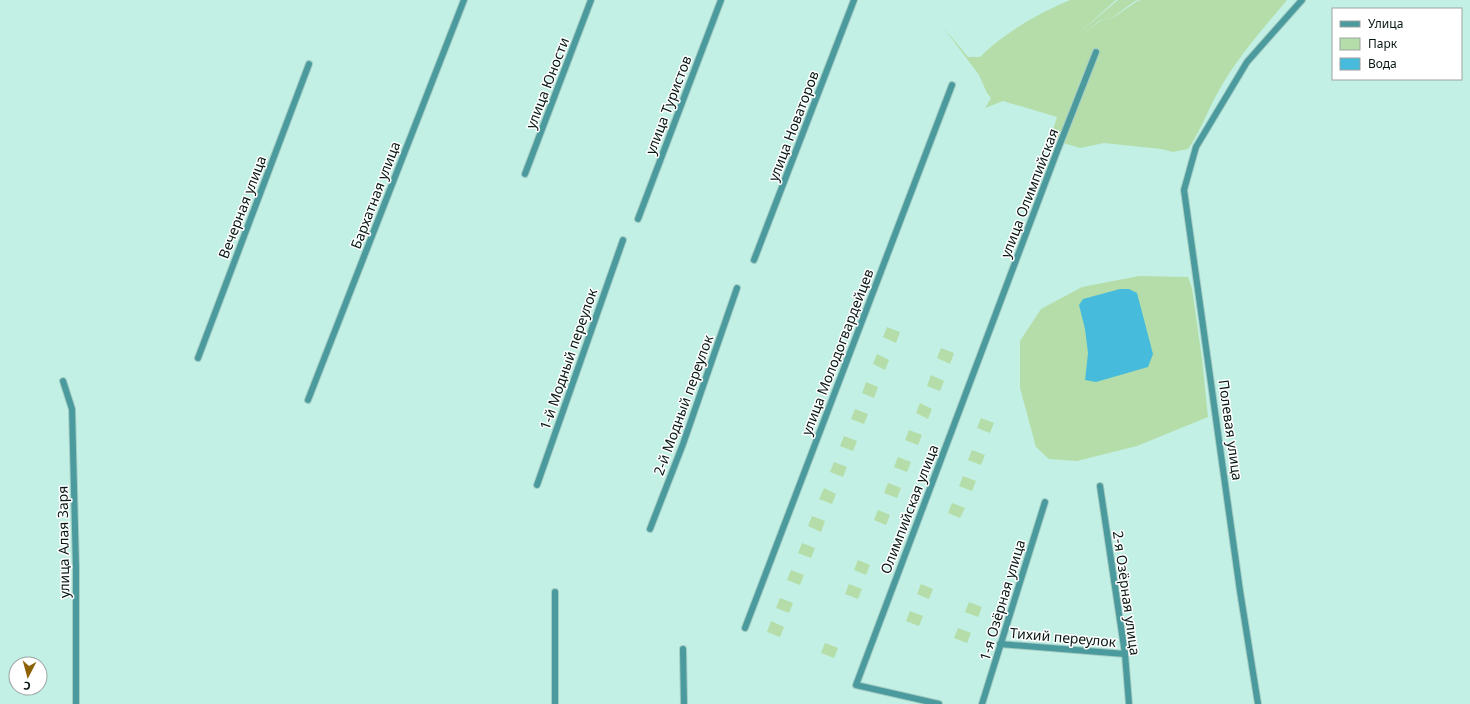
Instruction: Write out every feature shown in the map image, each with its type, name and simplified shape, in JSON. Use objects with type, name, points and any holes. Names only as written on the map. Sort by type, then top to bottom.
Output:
[{"type":"street","name":"Бархатная улица","points":[[308,400],[464,0]]},
{"type":"street","name":"улица Юности","points":[[525,174],[591,0]]},
{"type":"street","name":"улица Туристов","points":[[638,219],[721,0]]},
{"type":"street","name":"улица Новаторов","points":[[754,260],[854,0]]},
{"type":"street","name":"Полевая улица","points":[[1258,704],[1240,591],[1184,190],[1196,147],[1247,62],[1302,0]]},
{"type":"street","name":"улица Олимпийская","points":[[984,342],[1096,52]]},
{"type":"street","name":"Вечерная улица","points":[[198,358],[309,64]]},
{"type":"street","name":"улица Молодогвардейцев","points":[[744,628],[952,85]]},
{"type":"street","name":"1-й Модный переулок","points":[[537,485],[623,240]]},
{"type":"street","name":"2-й Модный переулок","points":[[650,529],[683,444],[737,288]]},
{"type":"street","name":"Олимпийская улица","points":[[939,704],[856,685],[984,342]]},
{"type":"street","name":"улица Алая Заря","points":[[63,381],[72,409],[76,568],[76,704]]},
{"type":"street","name":"2-я Озёрная улица","points":[[1100,486],[1125,654],[1129,704]]},
{"type":"street","name":"1-я Озёрная улица","points":[[982,704],[1045,502]]},
{"type":"street","points":[[555,592],[556,704]]},
{"type":"street","name":"Тихий переулок","points":[[1000,644],[1125,654]]},
{"type":"street","points":[[683,649],[684,704]]},
{"type":"green space","points":[[1070,0],[1116,0],[1079,33],[1118,0],[1139,0],[1135,1],[1113,17],[1100,20],[1084,34],[1101,20],[1114,17],[1141,0],[1287,0],[1250,45],[1224,81],[1188,149],[1173,152],[1161,149],[1104,143],[1080,148],[1050,139],[1057,117],[1003,101],[985,108],[991,98],[987,93],[979,75],[943,27],[968,57],[980,57],[1001,39],[1023,24]]},
{"type":"green space","points":[[1139,276],[1188,277],[1192,288],[1208,417],[1137,446],[1077,461],[1049,459],[1036,447],[1020,388],[1020,341],[1041,309],[1082,287]]},
{"type":"green space","points":[[887,327],[900,332],[896,343],[883,337]]},
{"type":"green space","points":[[941,348],[954,353],[950,364],[937,358]]},
{"type":"green space","points":[[877,354],[889,360],[885,370],[873,364]]},
{"type":"green space","points":[[931,375],[944,381],[940,391],[927,386]]},
{"type":"green space","points":[[866,382],[878,387],[874,398],[862,393]]},
{"type":"green space","points":[[920,403],[932,409],[928,419],[916,413]]},
{"type":"green space","points":[[855,409],[868,414],[864,424],[851,419]]},
{"type":"green space","points":[[981,418],[994,423],[990,433],[977,428]]},
{"type":"green space","points":[[909,430],[922,435],[918,445],[905,440]]},
{"type":"green space","points":[[844,436],[857,441],[853,451],[840,446]]},
{"type":"green space","points":[[972,450],[985,455],[981,465],[968,460]]},
{"type":"green space","points":[[898,457],[911,462],[907,472],[894,467]]},
{"type":"green space","points":[[834,462],[847,467],[843,477],[830,472]]},
{"type":"green space","points":[[963,476],[976,481],[972,491],[959,486]]},
{"type":"green space","points":[[888,483],[901,488],[897,498],[884,493]]},
{"type":"green space","points":[[824,488],[836,494],[832,504],[819,499]]},
{"type":"green space","points":[[952,503],[965,508],[960,518],[948,513]]},
{"type":"green space","points":[[878,510],[890,515],[886,525],[874,520]]},
{"type":"green space","points":[[812,516],[825,521],[821,532],[808,526]]},
{"type":"green space","points":[[802,543],[815,548],[811,558],[798,553]]},
{"type":"green space","points":[[858,560],[870,565],[866,575],[854,570]]},
{"type":"green space","points":[[791,570],[804,575],[800,585],[787,580]]},
{"type":"green space","points":[[849,584],[862,589],[858,599],[845,594]]},
{"type":"green space","points":[[921,584],[933,589],[929,599],[917,594]]},
{"type":"green space","points":[[780,598],[793,603],[789,613],[776,608]]},
{"type":"green space","points":[[969,602],[982,607],[978,617],[965,612]]},
{"type":"green space","points":[[910,611],[923,616],[919,626],[906,621]]},
{"type":"green space","points":[[771,621],[784,627],[780,637],[767,632]]},
{"type":"green space","points":[[958,628],[971,633],[967,643],[954,638]]},
{"type":"green space","points":[[825,643],[838,648],[834,658],[821,653]]},
{"type":"water","points":[[1120,289],[1129,289],[1137,293],[1153,354],[1148,367],[1096,382],[1085,380],[1088,353],[1085,329],[1079,305],[1083,299]]}]
